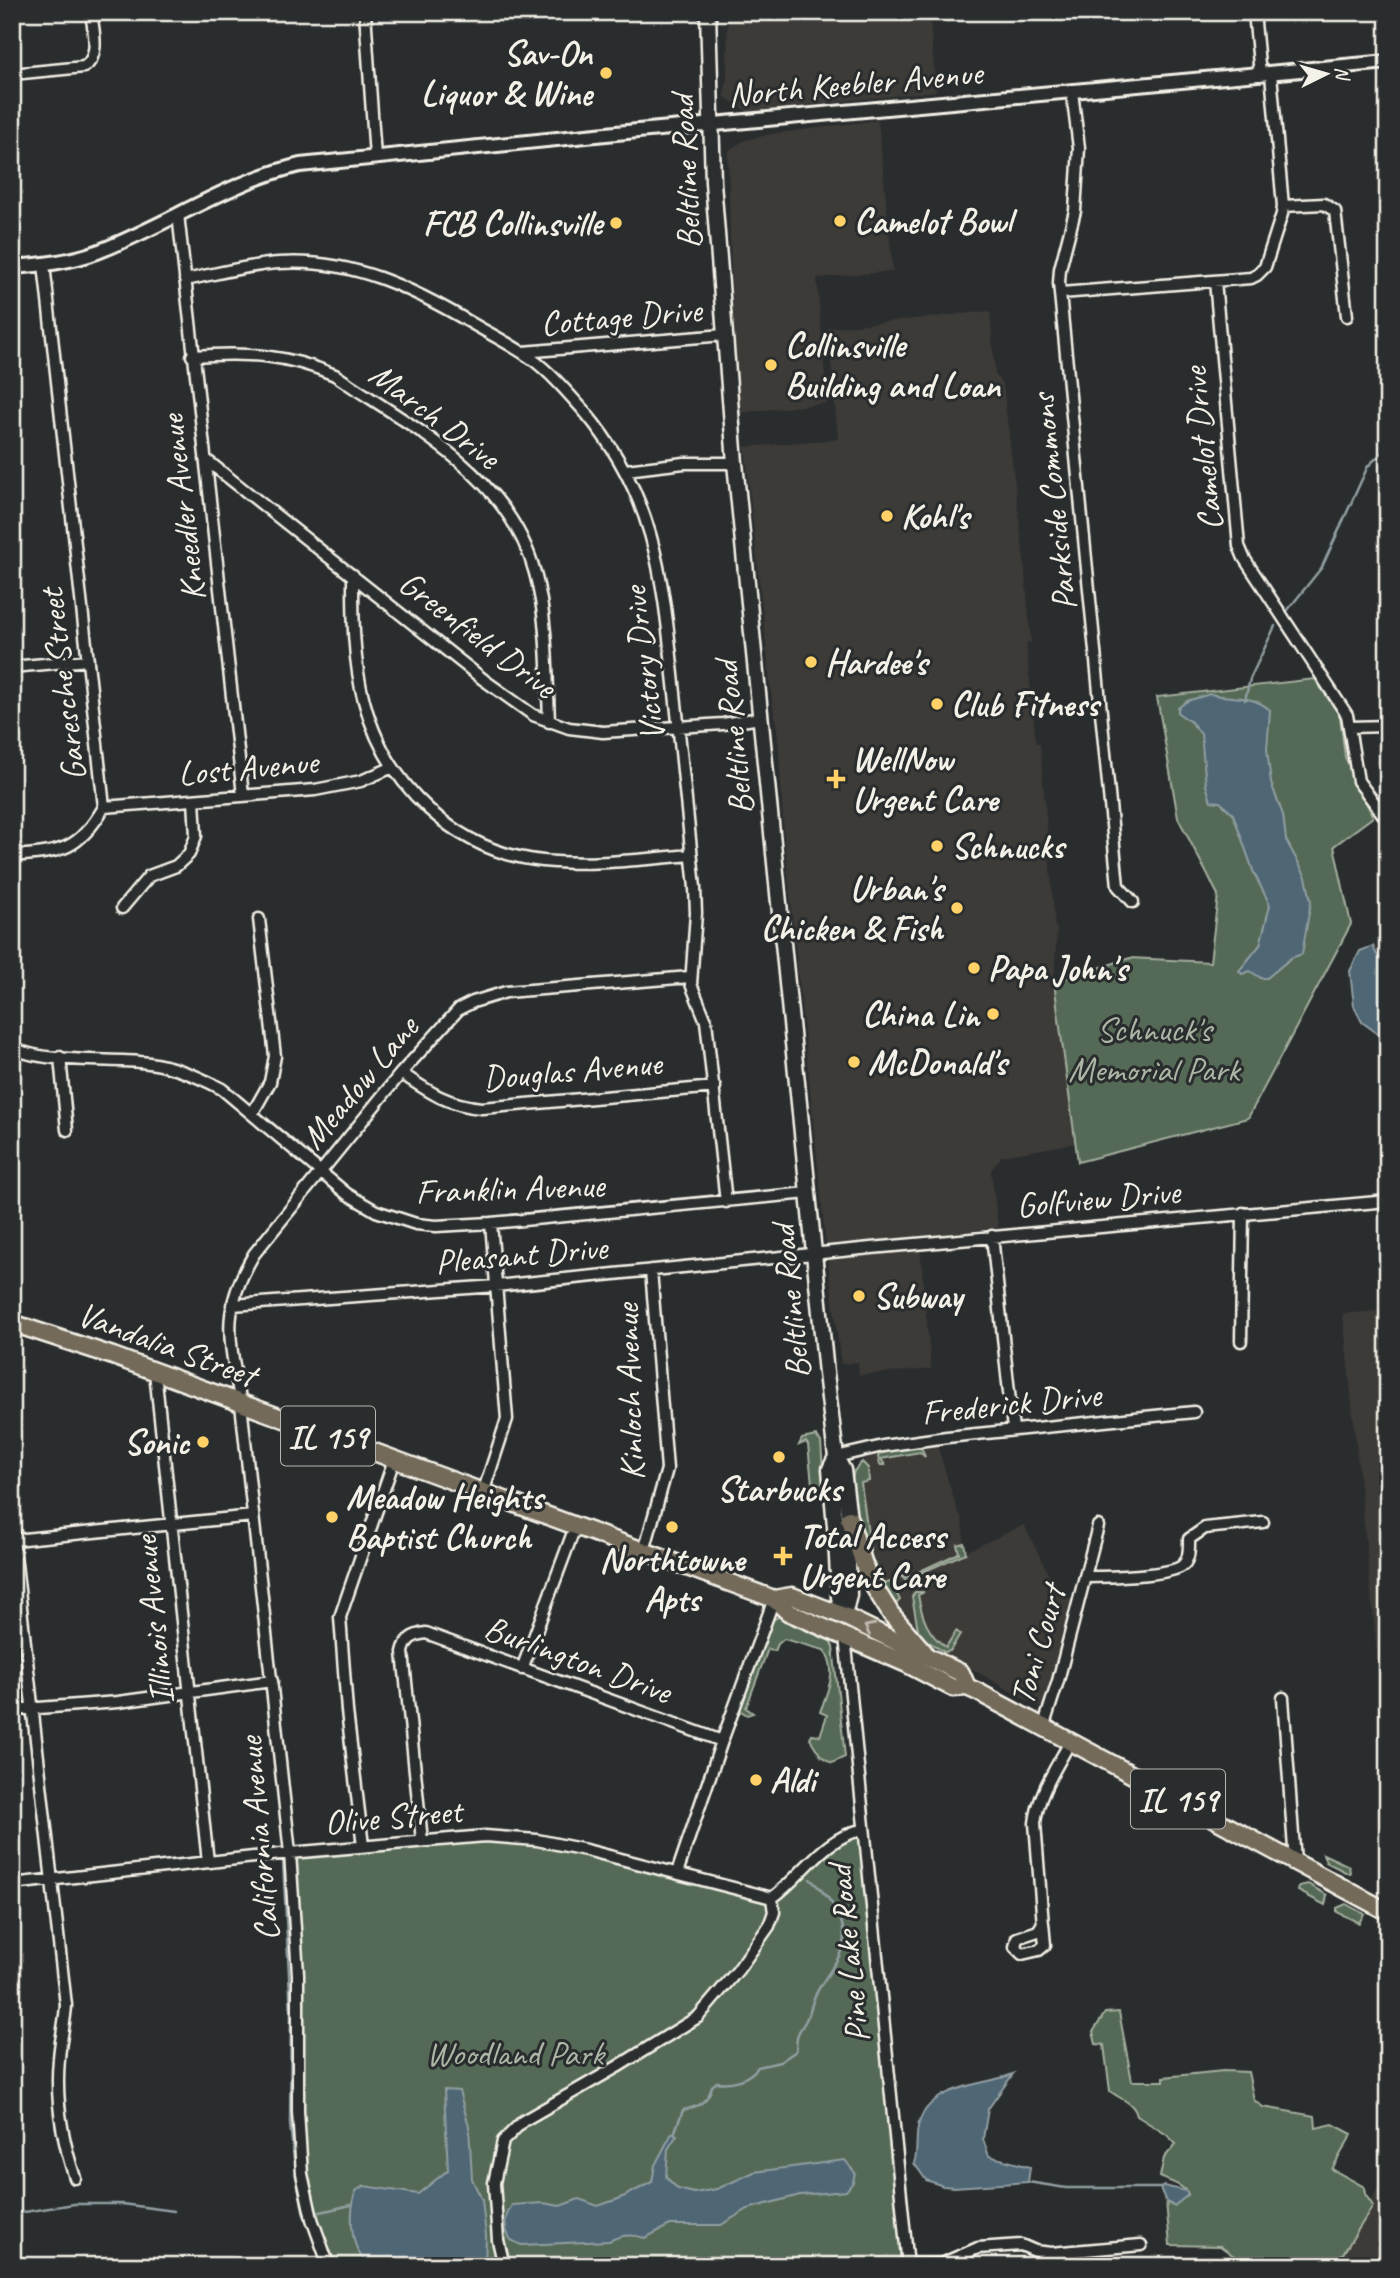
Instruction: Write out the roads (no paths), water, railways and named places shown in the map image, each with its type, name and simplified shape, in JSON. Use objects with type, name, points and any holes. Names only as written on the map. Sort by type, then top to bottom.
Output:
[{"type":"main road","name":"Beltline Road","points":[[708,12],[710,125],[735,463],[836,1457],[843,1469],[849,1519],[849,1595],[844,1616]]},
{"type":"main road","name":"Vandalia Street","points":[[12,1323],[155,1372],[774,1599],[788,1612],[953,1688],[967,1687],[1388,1912]]},
{"type":"main road","name":"Beltline Road","points":[[836,1457],[830,1469],[839,1597],[845,1636]]},
{"type":"main road","points":[[849,1519],[867,1577],[891,1614],[928,1657]]},
{"type":"main road","name":"Vandalia Street","points":[[774,1599],[792,1595],[844,1616],[961,1673],[967,1687]]},
{"type":"street","points":[[12,74],[84,67],[90,63],[94,55],[91,12]]},
{"type":"street","points":[[365,12],[375,157]]},
{"type":"street","points":[[1061,293],[1251,278],[1262,271],[1283,206],[1254,12]]},
{"type":"street","name":"North Keebler Avenue","points":[[12,267],[44,264],[97,252],[256,177],[312,163],[1388,62]]},
{"type":"street","name":"Parkside Commons","points":[[1072,92],[1079,148],[1075,211],[1060,268],[1061,293],[1118,886],[1133,902]]},
{"type":"street","points":[[1283,206],[1324,204],[1335,211],[1348,316]]},
{"type":"street","name":"Kneedler Avenue","points":[[178,214],[243,795]]},
{"type":"street","name":"Victory Drive","points":[[185,280],[278,263],[302,262],[349,268],[394,281],[523,352],[572,397],[598,428],[626,470],[643,509],[660,566],[696,913],[690,977],[706,1021],[726,1202]]},
{"type":"street","name":"Garesche Street","points":[[44,264],[104,807]]},
{"type":"street","name":"Camelot Drive","points":[[1215,281],[1239,546],[1244,558],[1347,715],[1358,781],[1388,821]]},
{"type":"street","name":"Cottage Drive","points":[[523,352],[724,335]]},
{"type":"street","name":"March Drive","points":[[192,356],[261,354],[291,359],[335,375],[476,474],[508,513],[521,534],[536,574],[545,638],[549,722]]},
{"type":"street","name":"Greenfield Drive","points":[[205,459],[517,705],[549,722],[569,729],[603,732],[678,728],[761,718]]},
{"type":"street","points":[[626,470],[684,463],[735,463]]},
{"type":"street","points":[[353,575],[355,640],[364,701],[377,737],[393,767],[405,785],[440,819],[476,842],[517,856],[544,861],[691,855]]},
{"type":"street","points":[[12,667],[88,660]]},
{"type":"street","points":[[1349,727],[1388,726]]},
{"type":"street","name":"Lost Avenue","points":[[104,807],[338,786],[361,781],[393,767]]},
{"type":"street","points":[[122,908],[149,876],[176,866],[189,853],[196,836],[194,800]]},
{"type":"street","points":[[12,856],[61,851],[89,830],[104,807]]},
{"type":"street","points":[[252,1114],[270,1082],[275,1056],[259,919]]},
{"type":"street","name":"Meadow Lane","points":[[241,1404],[229,1331],[237,1286],[254,1254],[401,1073],[459,1009],[491,995],[519,991],[690,977]]},
{"type":"street","name":"Franklin Avenue","points":[[12,1047],[29,1055],[141,1062],[181,1070],[222,1088],[361,1204],[396,1219],[436,1226],[491,1223],[808,1193]]},
{"type":"street","points":[[60,1057],[67,1130]]},
{"type":"street","name":"Douglas Avenue","points":[[401,1073],[438,1098],[454,1104],[482,1108],[715,1087]]},
{"type":"street","name":"Golfview Drive","points":[[814,1253],[1388,1201]]},
{"type":"street","points":[[1241,1341],[1243,1213]]},
{"type":"street","points":[[483,1493],[507,1419],[491,1223]]},
{"type":"street","points":[[992,1236],[1013,1429]]},
{"type":"street","name":"Pleasant Drive","points":[[232,1305],[496,1286],[814,1253]]},
{"type":"street","name":"Kinloch Avenue","points":[[644,1551],[667,1469],[651,1270]]},
{"type":"street","name":"Illinois Avenue","points":[[155,1372],[208,1861]]},
{"type":"street","name":"California Avenue","points":[[241,1404],[290,1853],[298,1974],[302,2174],[312,2219],[329,2266]]},
{"type":"street","name":"Frederick Drive","points":[[836,1457],[883,1446],[1013,1429],[1194,1412]]},
{"type":"street","points":[[363,1846],[343,1668],[340,1617],[394,1460]]},
{"type":"street","points":[[14,1540],[253,1516]]},
{"type":"street","name":"Toni Court","points":[[1086,1577],[1122,1576],[1177,1569],[1186,1560],[1189,1539],[1201,1529],[1263,1522]]},
{"type":"street","name":"Toni Court","points":[[1043,1728],[1098,1526]]},
{"type":"street","points":[[522,1669],[575,1527]]},
{"type":"street","points":[[12,1528],[66,2005],[59,2057],[58,2109],[66,2152],[75,2178]]},
{"type":"street","points":[[677,1873],[774,1599]]},
{"type":"street","name":"Burlington Drive","points":[[422,1840],[402,1652],[406,1642],[414,1634],[426,1633],[722,1741]]},
{"type":"street","name":"Pine Lake Road","points":[[845,1636],[908,2265]]},
{"type":"street","points":[[12,1710],[272,1682]]},
{"type":"street","points":[[1283,1698],[1296,1862]]},
{"type":"street","points":[[1043,1923],[1036,1811],[1070,1742]]},
{"type":"street","points":[[504,2266],[498,2240],[494,2183],[503,2141],[523,2121],[698,2017],[738,1970],[769,1926],[774,1912],[772,1898],[819,1853],[846,1833],[864,1829]]},
{"type":"street","name":"Olive Street","points":[[12,1884],[208,1861],[485,1836],[537,1840],[599,1853],[772,1898]]},
{"type":"street","points":[[908,2265],[940,2264],[978,2248],[1021,2245],[1035,2251],[1051,2253],[1141,2245]]},
{"type":"water","points":[[1210,694],[1249,699],[1270,710],[1267,749],[1271,783],[1283,815],[1286,840],[1306,877],[1311,901],[1302,954],[1291,958],[1267,978],[1261,978],[1250,971],[1242,974],[1239,971],[1260,945],[1270,905],[1254,873],[1233,814],[1220,802],[1211,801],[1206,785],[1201,734],[1191,722],[1178,713],[1178,708],[1187,701]]},
{"type":"water","points":[[1373,946],[1377,955],[1388,960],[1388,1041],[1362,1022],[1354,1006],[1350,971],[1360,951]]},
{"type":"water","points":[[1013,2074],[988,2109],[983,2139],[989,2156],[1030,2167],[1028,2182],[954,2187],[926,2180],[914,2163],[918,2125],[926,2108],[947,2093]]},
{"type":"water","points":[[444,2090],[459,2091],[469,2126],[472,2179],[482,2200],[486,2236],[485,2266],[370,2265],[358,2251],[352,2231],[356,2191],[364,2186],[418,2194],[448,2170]]},
{"type":"water","points":[[672,2133],[677,2135],[668,2149],[666,2177],[678,2189],[694,2193],[717,2189],[754,2172],[845,2160],[855,2173],[853,2182],[846,2191],[800,2195],[748,2209],[721,2225],[670,2225],[645,2238],[627,2236],[609,2241],[521,2245],[511,2240],[505,2222],[512,2205],[543,2203],[560,2206],[579,2199],[598,2206],[652,2182],[655,2165]]},
{"type":"water","points":[[1164,2186],[1186,2191],[1188,2195],[1174,2206],[1166,2202],[1160,2188]]},
{"type":"waterway","points":[[1287,611],[1322,567],[1368,466],[1388,447]]},
{"type":"waterway","points":[[1245,700],[1250,679],[1275,626]]},
{"type":"waterway","points":[[283,1861],[291,2013],[290,2124],[294,2159]]},
{"type":"waterway","points":[[674,2134],[683,2110],[702,2102],[717,2082],[739,2080],[758,2067],[780,2062],[796,2051],[799,2032],[814,1998],[840,1954],[844,1933],[832,1903],[810,1879]]},
{"type":"waterway","points":[[296,2174],[304,2215]]},
{"type":"waterway","points":[[1028,2182],[1066,2188],[1160,2188]]},
{"type":"waterway","points":[[12,2214],[74,2204],[122,2204],[174,2211]]},
{"type":"waterway","points":[[316,2213],[351,2205]]},
{"type":"place","name":"Sav-On Liquor & Wine","points":[[606,73]]},
{"type":"place","name":"Camelot Bowl","points":[[840,221]]},
{"type":"place","name":"FCB Collinsville","points":[[616,223]]},
{"type":"place","name":"Collinsville Building and Loan","points":[[771,365]]},
{"type":"place","name":"Kohl's","points":[[887,516]]},
{"type":"place","name":"Hardee's","points":[[811,662]]},
{"type":"place","name":"Club Fitness","points":[[937,704]]},
{"type":"place","name":"WellNow Urgent Care","points":[[836,779]]},
{"type":"place","name":"Schnucks","points":[[937,846]]},
{"type":"place","name":"Urban's Chicken & Fish","points":[[957,908]]},
{"type":"place","name":"Papa John's","points":[[974,968]]},
{"type":"place","name":"China Lin","points":[[993,1014]]},
{"type":"place","name":"McDonald's","points":[[854,1062]]},
{"type":"place","name":"Subway","points":[[859,1296]]},
{"type":"place","name":"Sonic","points":[[203,1442]]},
{"type":"place","name":"Starbucks","points":[[779,1457]]},
{"type":"place","name":"Meadow Heights Baptist Church","points":[[332,1517]]},
{"type":"place","name":"Northtowne Apts","points":[[672,1527]]},
{"type":"place","name":"Total Access Urgent Care","points":[[783,1556]]},
{"type":"place","name":"Aldi","points":[[756,1780]]},
{"type":"park label","name":"Schnuck's Memorial Park","points":[[1154,1049]]},
{"type":"park label","name":"Woodland Park","points":[[515,2053]]}]
